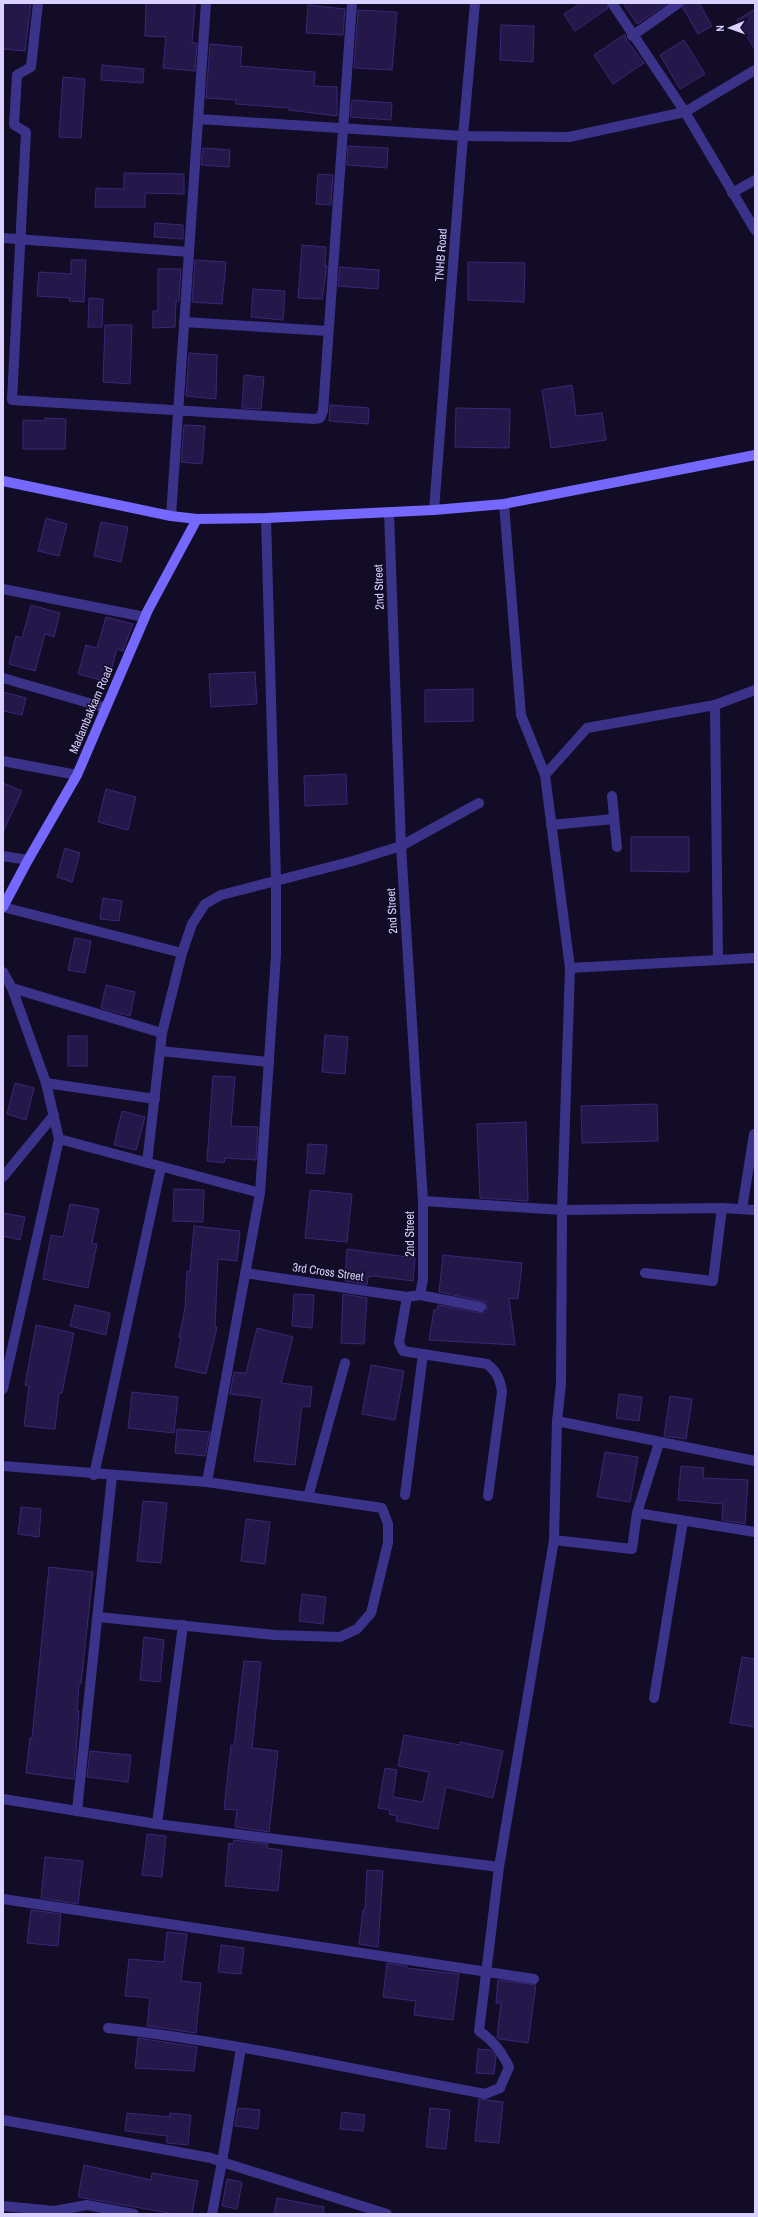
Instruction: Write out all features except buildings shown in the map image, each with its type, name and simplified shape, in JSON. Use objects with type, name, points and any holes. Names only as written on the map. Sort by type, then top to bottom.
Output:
[{"type":"street","points":[[38,3],[31,67],[16,75],[14,126],[26,132],[12,400],[178,412],[318,419],[322,411],[352,3]]},
{"type":"street","points":[[171,516],[206,3]]},
{"type":"street","name":"TNHB Road","points":[[434,510],[463,136],[475,3]]},
{"type":"street","points":[[612,3],[632,36],[686,112],[755,230]]},
{"type":"street","points":[[632,36],[679,3]]},
{"type":"street","points":[[198,119],[463,136],[569,137],[686,112],[755,70]]},
{"type":"street","points":[[732,193],[755,180]]},
{"type":"street","points":[[3,238],[189,252]]},
{"type":"street","points":[[184,322],[328,331]]},
{"type":"street","points":[[3,481],[171,516],[197,519],[266,518],[434,510],[504,504],[755,455]]},
{"type":"street","points":[[108,2028],[151,2033],[241,2048],[486,2094],[500,2088],[509,2067],[504,2057],[490,2038],[479,2031],[485,1972],[500,1867],[554,1540],[557,1421],[561,1384],[562,1210],[570,968],[545,775],[520,715],[504,504]]},
{"type":"street","name":"2nd Street","points":[[389,512],[401,846],[422,1202],[423,1278],[420,1295]]},
{"type":"street","points":[[207,1482],[260,1193],[276,955],[276,880],[266,518]]},
{"type":"street","name":"Madambakkam Road","points":[[3,907],[77,775],[145,617],[197,519]]},
{"type":"street","points":[[3,589],[145,617]]},
{"type":"street","points":[[3,678],[106,708]]},
{"type":"street","points":[[545,775],[587,728],[715,705],[755,690]]},
{"type":"street","points":[[715,705],[718,959]]},
{"type":"street","points":[[3,761],[77,775]]},
{"type":"street","points":[[612,796],[616,847]]},
{"type":"street","points":[[147,1163],[162,1033],[182,953],[192,924],[205,904],[222,896],[276,880],[353,861],[401,846],[479,804]]},
{"type":"street","points":[[551,825],[614,819]]},
{"type":"street","points":[[3,856],[28,860]]},
{"type":"street","points":[[3,907],[182,953]]},
{"type":"street","points":[[570,968],[755,958]]},
{"type":"street","points":[[3,972],[12,988],[46,1084],[59,1139],[3,1389]]},
{"type":"street","points":[[12,988],[162,1033]]},
{"type":"street","points":[[160,1051],[269,1062]]},
{"type":"street","points":[[46,1084],[155,1099]]},
{"type":"street","points":[[3,1177],[54,1115]]},
{"type":"street","points":[[742,1209],[754,1134]]},
{"type":"street","points":[[59,1139],[260,1193]]},
{"type":"street","points":[[94,1475],[161,1166]]},
{"type":"street","points":[[422,1202],[562,1210],[722,1208],[755,1210]]},
{"type":"street","points":[[645,1273],[712,1281],[722,1208]]},
{"type":"street","name":"3rd Cross Street","points":[[245,1273],[407,1297]]},
{"type":"street","points":[[481,1307],[420,1295],[407,1297],[399,1343],[400,1348],[406,1351],[487,1364],[496,1370],[500,1379],[502,1392],[488,1496]]},
{"type":"street","points":[[405,1495],[423,1354]]},
{"type":"street","points":[[308,1497],[345,1363]]},
{"type":"street","points":[[557,1421],[659,1443],[755,1461]]},
{"type":"street","points":[[554,1540],[632,1549],[637,1513],[659,1443]]},
{"type":"street","points":[[3,1466],[94,1475],[207,1482],[382,1508],[388,1524],[388,1543],[372,1613],[358,1629],[340,1637],[275,1635],[98,1617]]},
{"type":"street","points":[[77,1811],[112,1476]]},
{"type":"street","points":[[637,1513],[755,1532]]},
{"type":"street","points":[[654,1698],[683,1521]]},
{"type":"street","points":[[157,1824],[183,1625]]},
{"type":"street","points":[[3,1800],[157,1824],[500,1867]]},
{"type":"street","points":[[3,1899],[534,1979]]},
{"type":"street","points":[[212,2214],[241,2048]]},
{"type":"street","points":[[3,2120],[204,2156],[387,2214]]},
{"type":"street","points":[[3,2206],[54,2211],[87,2205],[134,2214]]}]
